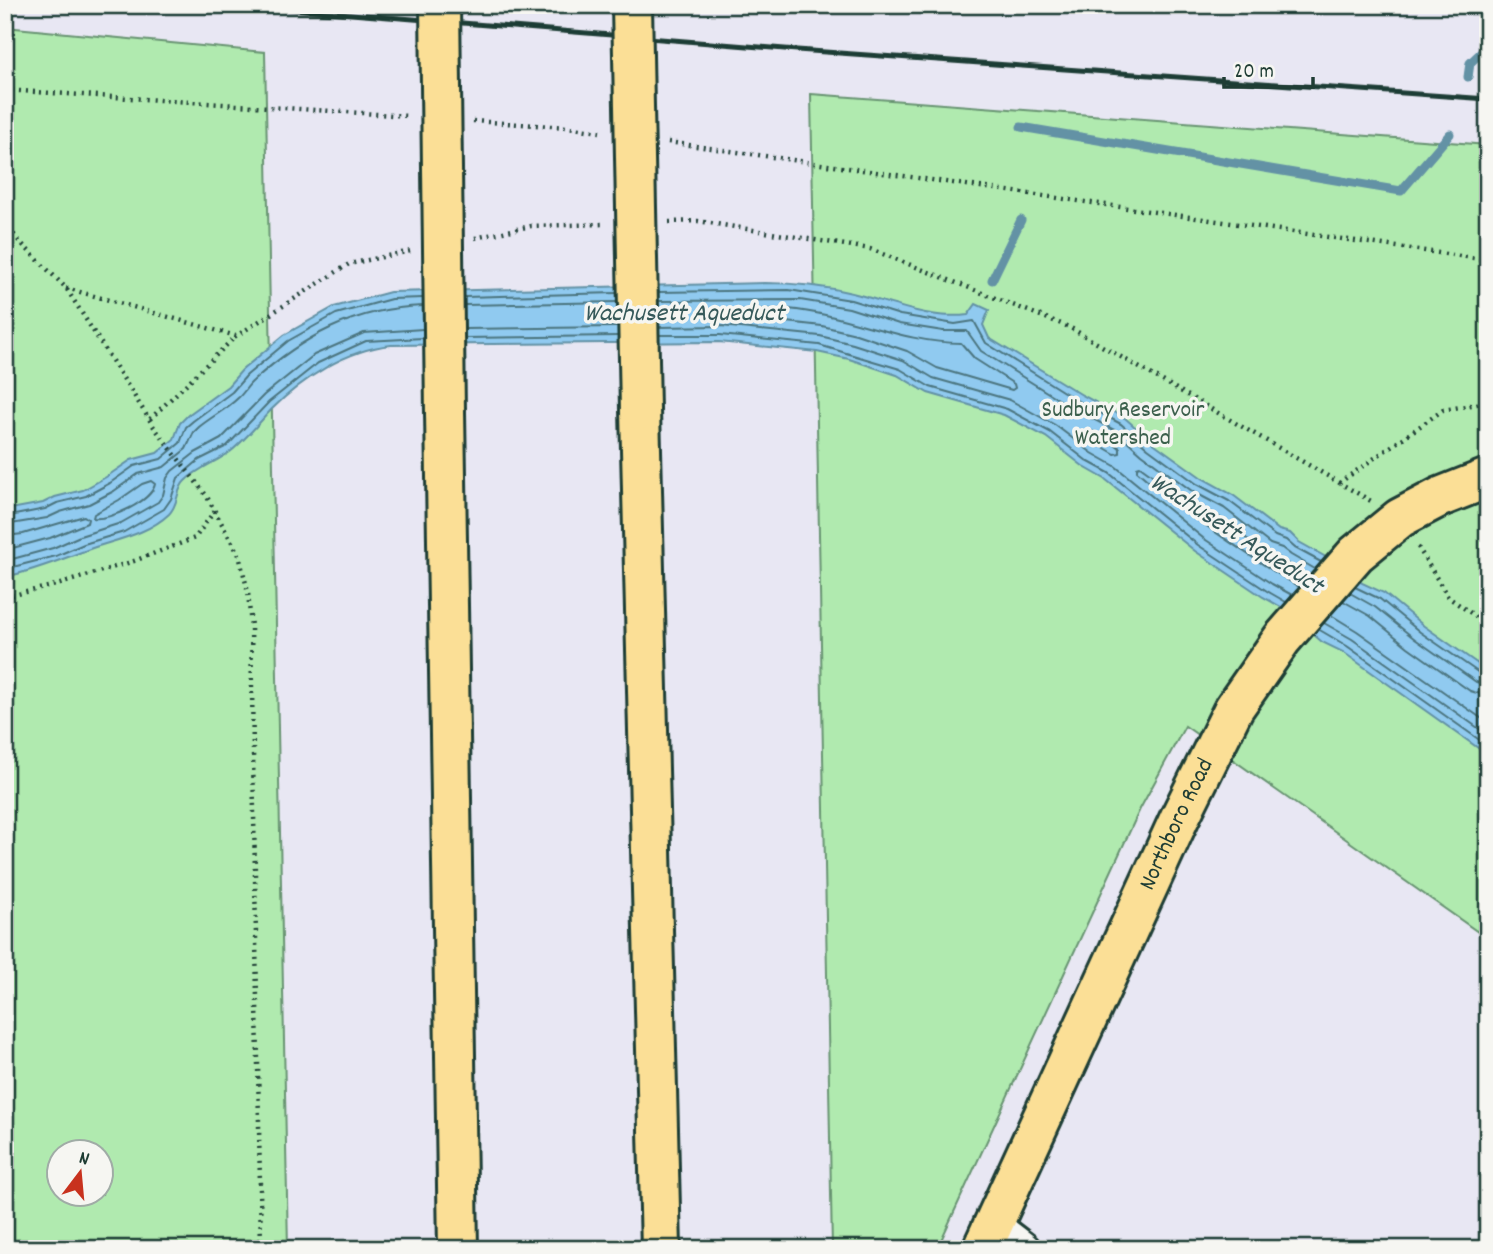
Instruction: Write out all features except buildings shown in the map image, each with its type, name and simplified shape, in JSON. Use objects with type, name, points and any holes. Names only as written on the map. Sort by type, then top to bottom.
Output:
[{"type":"main road","points":[[440,5],[458,1249]]},
{"type":"main road","points":[[632,5],[661,1249]]},
{"type":"main road","name":"Northboro Road","points":[[988,1237],[1186,804],[1234,708],[1282,639],[1356,554],[1400,518],[1440,497],[1488,478]]},
{"type":"street","name":"Northboro Road","points":[[988,1237],[1024,1249]]},
{"type":"path","points":[[5,90],[416,117]]},
{"type":"path","points":[[471,121],[567,127],[608,133]]},
{"type":"path","points":[[663,141],[1488,260]]},
{"type":"path","points":[[656,223],[698,221],[870,249],[1069,327],[1400,518],[1448,597],[1488,625]]},
{"type":"path","points":[[5,223],[66,288],[154,427],[206,495],[239,555],[248,592],[251,627],[261,1249]]},
{"type":"path","points":[[466,240],[531,226],[614,224]]},
{"type":"path","points":[[150,419],[236,336],[349,264],[414,251]]},
{"type":"path","points":[[66,288],[236,336]]},
{"type":"path","points":[[1339,483],[1443,410],[1488,402]]},
{"type":"path","points":[[5,597],[60,584],[195,538],[215,510]]},
{"type":"green space","points":[[5,27],[265,52],[288,1249],[5,1249]]},
{"type":"green space","name":"Sudbury Reservoir Watershed","points":[[811,94],[1488,145],[1488,939],[1185,726],[1140,809],[937,1249],[832,1249]]},
{"type":"water","name":"Wachusett Aqueduct","points":[[765,283],[830,288],[938,315],[968,315],[976,304],[989,310],[983,325],[989,338],[1125,418],[1152,442],[1202,478],[1233,495],[1279,530],[1290,533],[1299,542],[1342,566],[1362,583],[1384,593],[1424,626],[1488,671],[1488,755],[1343,652],[1322,642],[1283,608],[1195,551],[1105,479],[1084,467],[1046,437],[1004,415],[928,393],[897,375],[849,359],[817,352],[719,342],[391,345],[374,348],[326,367],[283,398],[230,452],[185,481],[172,510],[151,527],[5,577],[5,510],[43,503],[83,490],[131,460],[157,453],[174,439],[180,423],[188,415],[228,386],[242,370],[284,335],[334,307],[390,292]]},
{"type":"waterway","points":[[1468,77],[1470,63],[1488,46]]},
{"type":"waterway","points":[[1021,127],[1401,191],[1450,134]]},
{"type":"waterway","points":[[992,280],[1021,220]]},
{"type":"railway","points":[[239,5],[797,50],[1488,99]]}]
